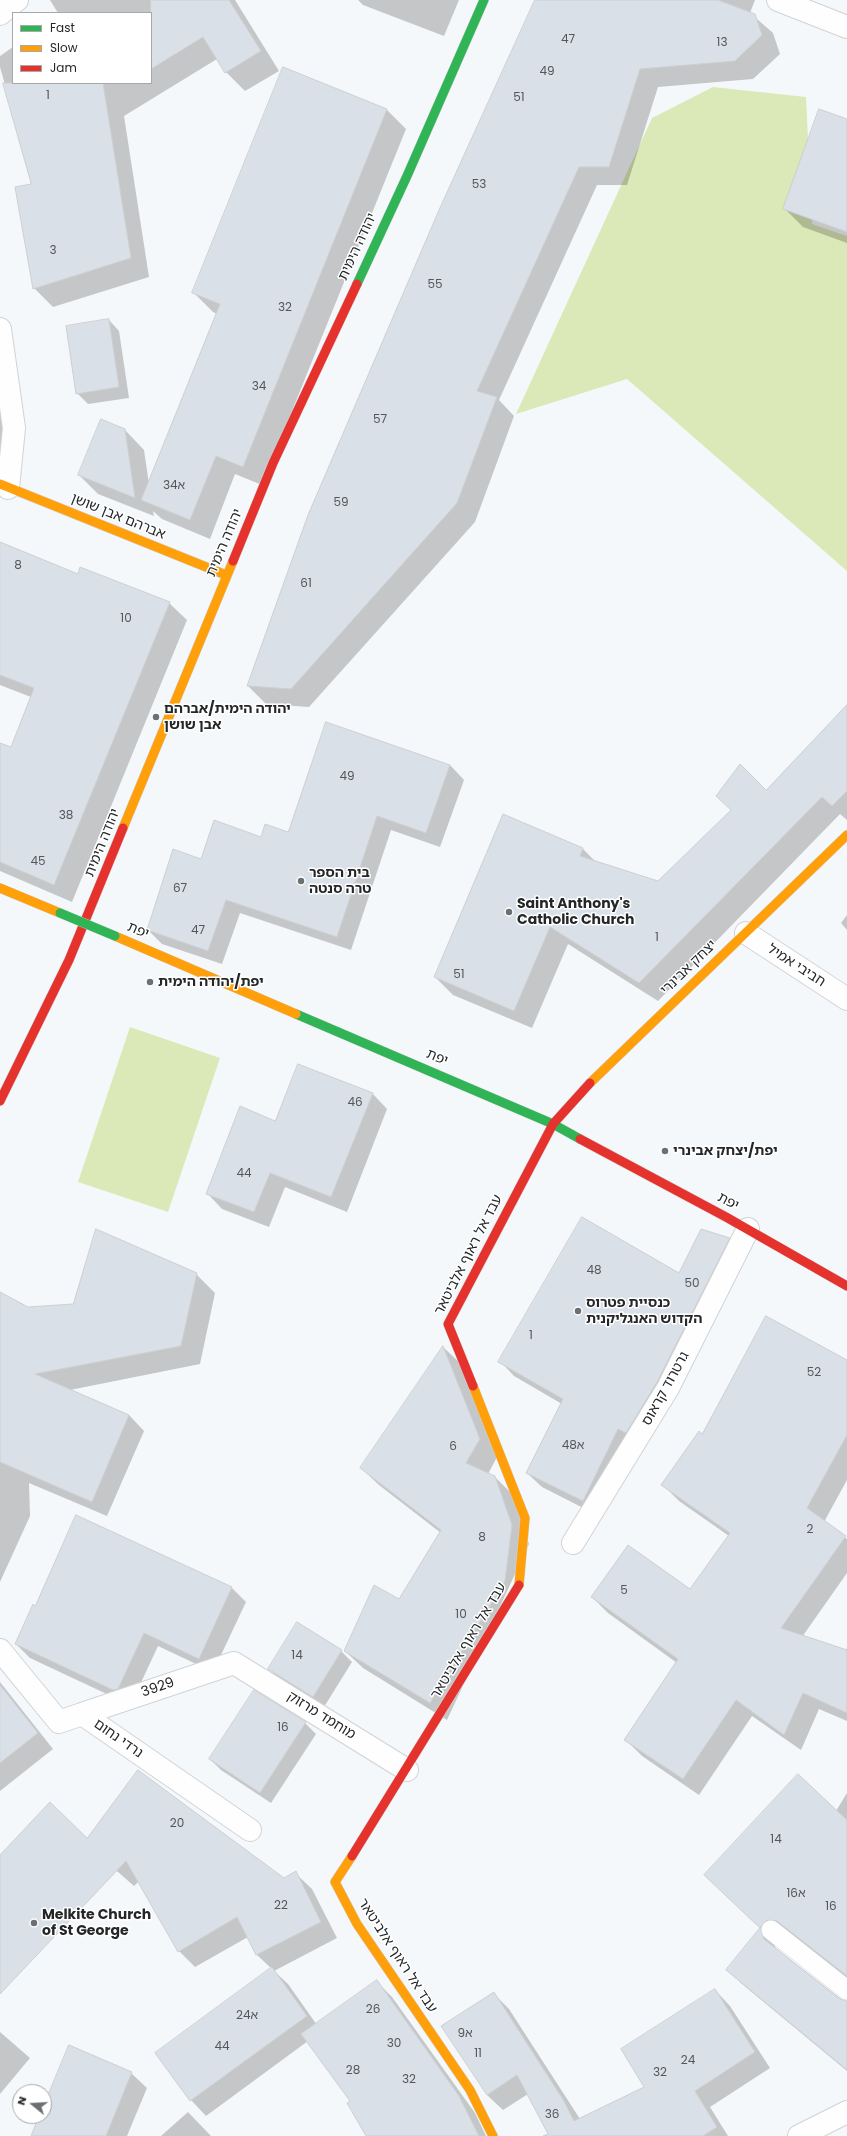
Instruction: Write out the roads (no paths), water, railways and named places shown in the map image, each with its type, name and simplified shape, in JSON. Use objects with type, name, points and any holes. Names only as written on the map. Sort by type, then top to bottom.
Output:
[{"type":"street","points":[[0,14],[17,0]]},
{"type":"street","name":"יהודה הימית","points":[[0,1101],[72,953],[273,463],[406,176],[484,0]]},
{"type":"street","points":[[778,0],[847,27]]},
{"type":"street","points":[[0,329],[14,428],[4,486]]},
{"type":"street","name":"אברהם אבן שושן","points":[[4,486],[226,575]]},
{"type":"street","name":"יצחק אבינרי","points":[[553,1124],[589,1084],[847,835]]},
{"type":"street","name":"יפת","points":[[0,888],[553,1124],[748,1229],[847,1286]]},
{"type":"street","name":"חביבי אמיל","points":[[746,933],[847,1000]]},
{"type":"street","name":"עבד אל ראוף אלביטאר","points":[[493,2136],[470,2090],[357,1924],[335,1882],[407,1770],[519,1586],[524,1518],[448,1324],[553,1124]]},
{"type":"street","name":"גרטרוד קראוס","points":[[573,1543],[668,1388],[748,1229]]},
{"type":"street","name":"נרדי נחום","points":[[0,1650],[59,1722],[82,1714],[250,1830]]},
{"type":"street","name":"מוחמד מרזוק","points":[[234,1663],[407,1770]]},
{"type":"street","name":"3929","points":[[82,1714],[234,1663]]},
{"type":"street","points":[[799,2136],[847,2112]]},
{"type":"lane","points":[[771,1930],[847,1990]]},
{"type":"place","name":"יהודה הימית/אברהם אבן שושן","points":[[156,717]]},
{"type":"place","name":"בית הספר טרה סנטה","points":[[301,881]]},
{"type":"place","name":"Saint Anthony's Catholic Church","points":[[509,912]]},
{"type":"place","name":"יפת/יהודה הימית","points":[[150,982]]},
{"type":"place","name":"יפת/יצחק אבינרי","points":[[665,1151]]},
{"type":"place","name":"כנסיית פטרוס הקדוש האנגליקנית","points":[[578,1311]]},
{"type":"place","name":"Melkite Church of St George","points":[[34,1923]]}]
